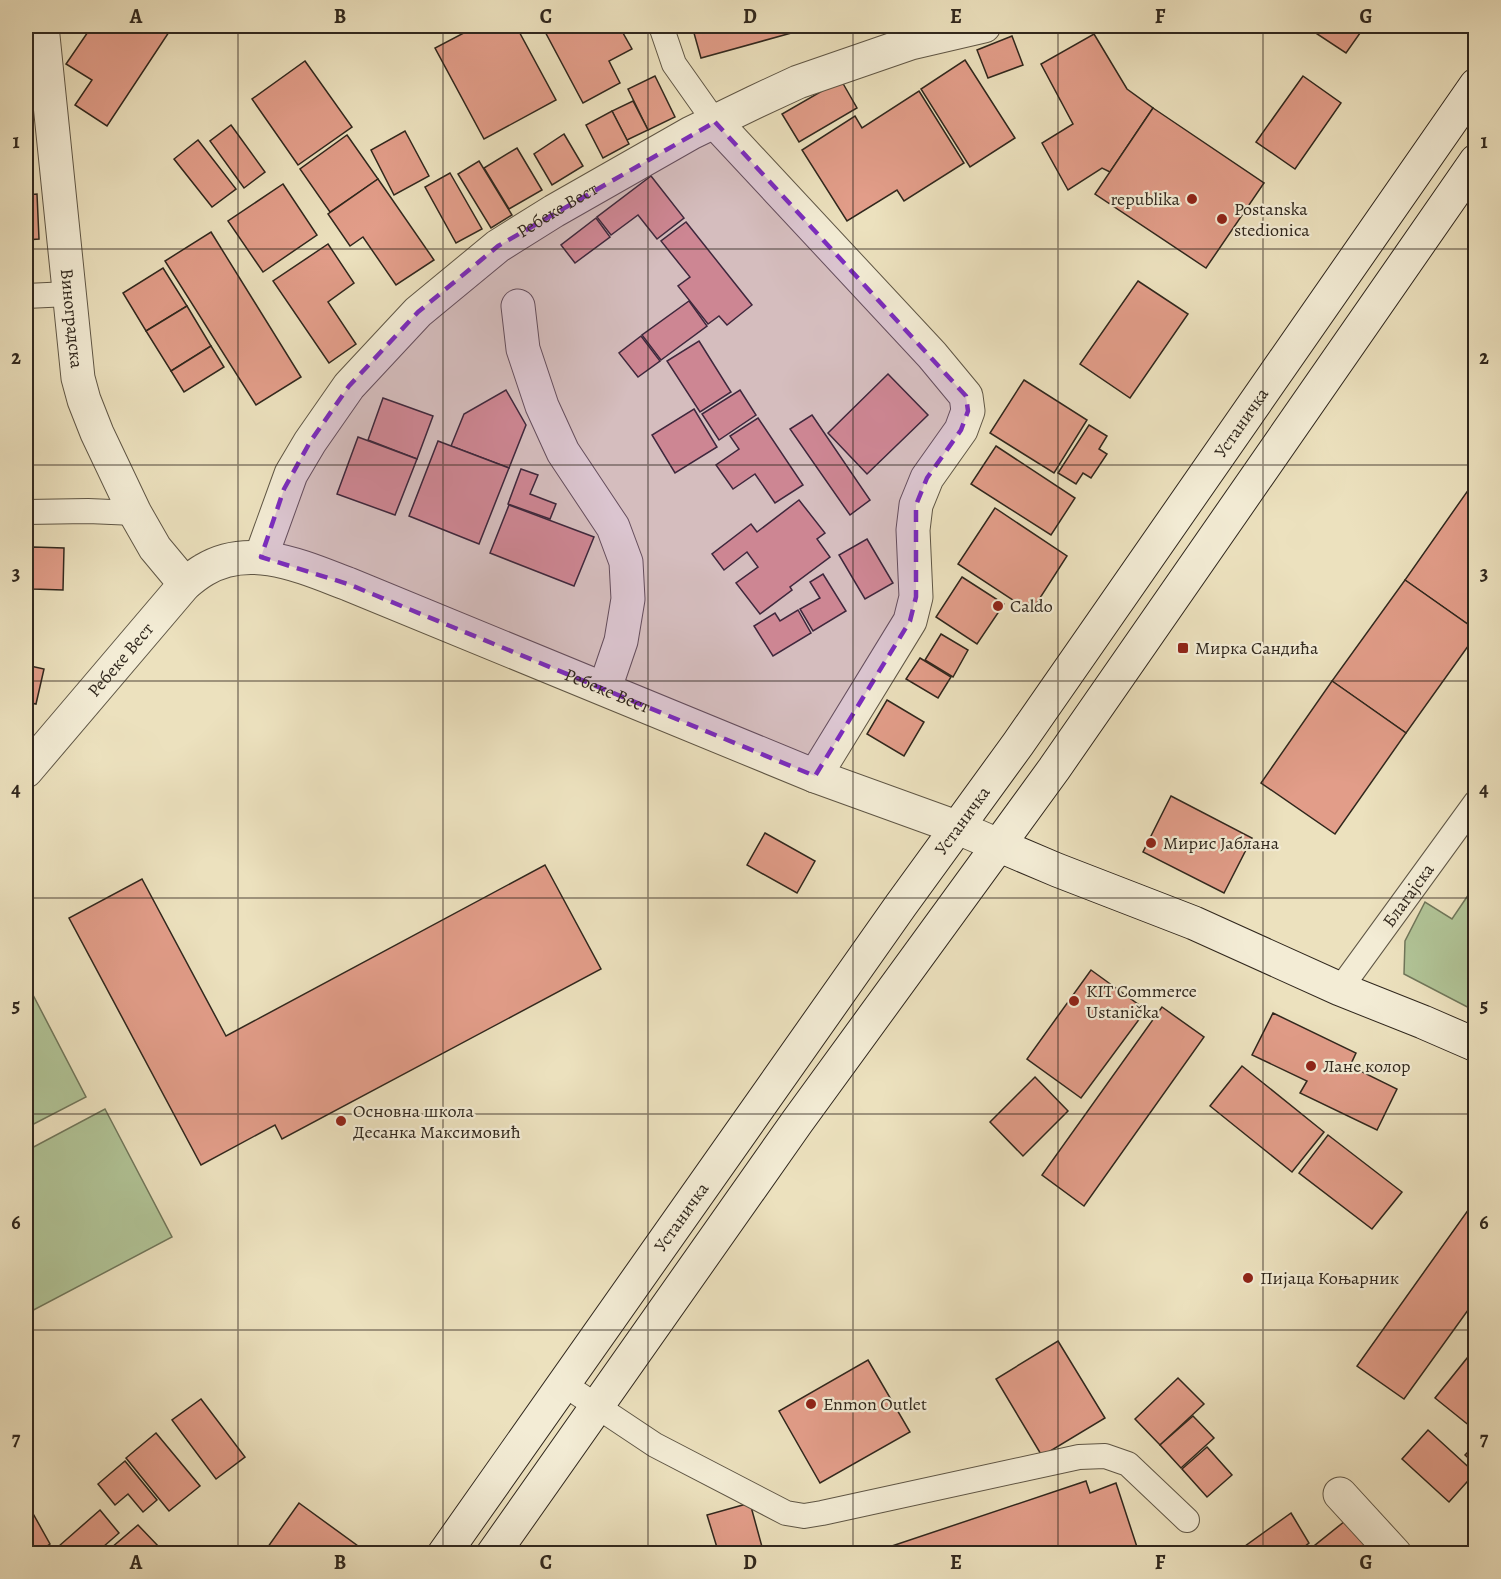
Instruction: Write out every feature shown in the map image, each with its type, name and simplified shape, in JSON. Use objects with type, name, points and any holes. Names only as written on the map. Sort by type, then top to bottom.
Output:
[{"type":"street","name":"Виноградска","points":[[42,26],[78,378],[84,400],[111,465],[135,513],[155,548],[185,584]]},
{"type":"street","name":"Ребеке Вест","points":[[261,557],[284,489],[310,442],[349,386],[418,312],[498,246],[554,211],[691,134],[798,82],[910,43],[984,26]]},
{"type":"street","name":"Устаничка","points":[[444,1554],[562,1383],[956,827],[1018,744],[1476,85]]},
{"type":"street","points":[[715,122],[932,355],[966,396],[968,411],[961,430],[927,478],[916,505],[913,530],[916,597],[910,621],[815,776]]},
{"type":"street","points":[[493,1554],[797,1122],[1054,769],[1476,161]]},
{"type":"street","points":[[518,306],[523,349],[542,406],[563,452],[614,527],[626,562],[628,599],[621,641],[605,688]]},
{"type":"street","name":"Ребеке Вест","points":[[26,771],[185,584],[204,570],[223,561],[261,557],[298,565],[348,584],[815,776],[956,827],[998,845]]},
{"type":"street","points":[[998,845],[1194,923],[1340,989],[1476,1045]]},
{"type":"street","points":[[1340,1494],[1395,1554]]},
{"type":"lane","points":[[661,26],[674,64],[715,122]]},
{"type":"lane","points":[[26,296],[69,294]]},
{"type":"lane","points":[[26,512],[135,513]]},
{"type":"lane","name":"Благајска","points":[[1340,989],[1476,802]]},
{"type":"lane","points":[[562,1383],[655,1445],[786,1513],[804,1516],[822,1514],[1079,1456],[1105,1456],[1128,1464],[1187,1520]]},
{"type":"highlighted area","points":[[715,122],[966,396],[968,411],[961,430],[927,478],[916,505],[916,597],[910,621],[815,776],[348,584],[261,557],[284,489],[310,442],[349,386],[418,312],[498,246]]},
{"type":"green space","points":[[1475,885],[1476,1011],[1404,974],[1405,941],[1425,902],[1452,919]]},
{"type":"green space","points":[[32,993],[86,1097],[26,1128],[26,997]]},
{"type":"green space","points":[[105,1109],[172,1237],[26,1314],[26,1151]]},
{"type":"building","points":[[92,26],[173,26],[107,126],[75,105],[92,80],[66,64]]},
{"type":"building","points":[[477,26],[516,26],[556,100],[484,139],[435,48]]},
{"type":"building","points":[[542,26],[619,26],[632,49],[609,61],[620,83],[583,103]]},
{"type":"building","points":[[692,26],[806,26],[806,29],[701,58]]},
{"type":"building","points":[[1305,26],[1365,26],[1346,53]]},
{"type":"building","points":[[1094,34],[1127,89],[1153,108],[1110,172],[1102,168],[1068,190],[1042,143],[1073,124],[1041,64]]},
{"type":"building","points":[[1012,36],[1023,65],[988,78],[977,50]]},
{"type":"building","points":[[965,60],[1015,138],[970,167],[921,89]]},
{"type":"building","points":[[305,61],[352,127],[298,165],[252,99]]},
{"type":"building","points":[[655,76],[675,117],[648,130],[628,89]]},
{"type":"building","points":[[1303,76],[1341,103],[1295,169],[1256,142]]},
{"type":"building","points":[[841,80],[857,108],[799,142],[782,114]]},
{"type":"building","points":[[919,91],[964,163],[904,201],[897,190],[847,221],[802,150],[855,116],[862,128]]},
{"type":"building","points":[[633,101],[648,130],[627,140],[612,111]]},
{"type":"building","points":[[1153,108],[1264,183],[1206,268],[1095,194]]},
{"type":"building","points":[[612,111],[629,144],[603,158],[586,125]]},
{"type":"building","points":[[231,125],[265,172],[244,188],[210,141]]},
{"type":"building","points":[[405,131],[429,176],[394,195],[371,150]]},
{"type":"building","points":[[564,134],[583,166],[552,185],[534,154]]},
{"type":"building","points":[[347,135],[378,179],[330,212],[300,169]]},
{"type":"building","points":[[198,140],[236,189],[212,207],[174,159]]},
{"type":"building","points":[[517,148],[542,190],[509,209],[484,168]]},
{"type":"building","points":[[479,161],[512,215],[491,228],[458,174]]},
{"type":"building","points":[[450,173],[482,229],[456,243],[425,187]]},
{"type":"building","points":[[651,176],[684,218],[657,239],[638,215],[611,235],[597,217]]},
{"type":"building","points":[[378,179],[434,260],[396,285],[363,237],[350,246],[328,214]]},
{"type":"building","points":[[283,184],[317,235],[263,272],[228,221]]},
{"type":"building","points":[[37,194],[39,239],[26,240],[26,195]]},
{"type":"building","points":[[596,218],[610,237],[575,263],[561,245]]},
{"type":"building","points":[[686,222],[752,305],[727,325],[719,316],[708,324],[678,286],[690,277],[661,241]]},
{"type":"building","points":[[211,232],[301,377],[256,405],[165,261]]},
{"type":"building","points":[[328,244],[354,283],[328,302],[356,344],[329,363],[273,281]]},
{"type":"building","points":[[163,268],[187,306],[146,331],[123,293]]},
{"type":"building","points":[[1138,281],[1188,314],[1130,398],[1080,364]]},
{"type":"building","points":[[689,301],[707,326],[661,360],[642,335]]},
{"type":"building","points":[[187,306],[211,346],[171,371],[146,331]]},
{"type":"building","points":[[641,336],[660,361],[638,377],[619,353]]},
{"type":"building","points":[[699,341],[731,392],[700,412],[667,361]]},
{"type":"building","points":[[211,346],[224,367],[184,392],[171,371]]},
{"type":"building","points":[[888,374],[928,415],[867,474],[828,433]]},
{"type":"building","points":[[1024,380],[1087,420],[1054,473],[990,433]]},
{"type":"building","points":[[506,390],[526,425],[509,468],[451,446],[464,414]]},
{"type":"building","points":[[740,390],[756,415],[719,440],[702,414]]},
{"type":"building","points":[[383,398],[433,416],[417,459],[368,440]]},
{"type":"building","points":[[694,409],[717,447],[675,473],[652,435]]},
{"type":"building","points":[[812,415],[870,500],[850,515],[790,429]]},
{"type":"building","points":[[758,418],[803,485],[775,503],[755,474],[733,489],[716,465],[739,449],[730,436]]},
{"type":"building","points":[[1089,425],[1107,436],[1099,449],[1107,454],[1091,478],[1083,473],[1076,484],[1058,473]]},
{"type":"building","points":[[358,437],[417,459],[395,515],[337,494]]},
{"type":"building","points":[[438,441],[509,468],[479,544],[409,516]]},
{"type":"building","points":[[996,446],[1075,498],[1051,535],[971,484]]},
{"type":"building","points":[[521,469],[538,475],[530,494],[556,504],[550,519],[508,504]]},
{"type":"building","points":[[1476,479],[1476,630],[1405,580]]},
{"type":"building","points":[[799,500],[825,533],[817,539],[830,557],[790,587],[792,590],[760,614],[736,583],[758,567],[747,552],[724,570],[712,554],[751,524],[757,532]]},
{"type":"building","points":[[509,505],[594,537],[574,586],[490,553]]},
{"type":"building","points":[[995,508],[1067,556],[1031,612],[958,564]]},
{"type":"building","points":[[867,539],[893,583],[865,599],[839,555]]},
{"type":"building","points":[[26,547],[33,547],[33,573],[26,573]]},
{"type":"building","points":[[33,547],[64,548],[63,590],[33,589]]},
{"type":"building","points":[[823,574],[846,611],[813,631],[800,609],[820,598],[810,582]]},
{"type":"building","points":[[962,577],[1004,604],[977,644],[936,617]]},
{"type":"building","points":[[1405,580],[1476,630],[1476,635],[1406,733],[1332,681]]},
{"type":"building","points":[[798,610],[811,633],[773,656],[754,626],[775,613],[780,621]]},
{"type":"building","points":[[941,634],[968,650],[953,677],[925,660]]},
{"type":"building","points":[[920,658],[951,677],[938,698],[906,679]]},
{"type":"building","points":[[26,665],[44,669],[36,704],[26,702]]},
{"type":"building","points":[[1332,681],[1406,733],[1335,834],[1261,783]]},
{"type":"building","points":[[887,700],[924,722],[904,756],[867,734]]},
{"type":"building","points":[[1171,796],[1252,838],[1224,893],[1143,852]]},
{"type":"building","points":[[765,833],[815,861],[797,893],[747,865]]},
{"type":"building","points":[[545,865],[601,969],[282,1139],[275,1125],[201,1165],[69,918],[142,879],[226,1036]]},
{"type":"building","points":[[1091,970],[1146,1010],[1081,1098],[1027,1059]]},
{"type":"building","points":[[1162,1007],[1204,1037],[1084,1206],[1042,1175]]},
{"type":"building","points":[[1273,1013],[1356,1053],[1350,1066],[1397,1089],[1377,1130],[1300,1093],[1307,1081],[1252,1055]]},
{"type":"building","points":[[1242,1066],[1324,1132],[1292,1172],[1210,1106]]},
{"type":"building","points":[[1035,1077],[1068,1111],[1023,1156],[990,1122]]},
{"type":"building","points":[[1328,1135],[1402,1192],[1372,1229],[1299,1173]]},
{"type":"building","points":[[1476,1199],[1476,1299],[1404,1399],[1357,1366]]},
{"type":"building","points":[[1058,1341],[1105,1418],[1042,1456],[996,1379]]},
{"type":"building","points":[[1476,1347],[1476,1431],[1435,1398]]},
{"type":"building","points":[[868,1360],[910,1432],[820,1483],[779,1411]]},
{"type":"building","points":[[1178,1378],[1204,1404],[1160,1445],[1135,1419]]},
{"type":"building","points":[[201,1399],[245,1457],[216,1479],[172,1420]]},
{"type":"building","points":[[1193,1416],[1214,1438],[1181,1468],[1160,1445]]},
{"type":"building","points":[[1428,1430],[1475,1473],[1449,1502],[1402,1459]]},
{"type":"building","points":[[156,1433],[200,1486],[169,1511],[126,1458]]},
{"type":"building","points":[[1476,1444],[1476,1465],[1465,1455]]},
{"type":"building","points":[[1207,1447],[1232,1475],[1207,1497],[1182,1469]]},
{"type":"building","points":[[125,1461],[157,1500],[143,1512],[128,1494],[115,1505],[98,1484]]},
{"type":"building","points":[[1086,1481],[1090,1493],[1116,1483],[1138,1550],[1128,1554],[868,1554]]},
{"type":"building","points":[[26,1501],[50,1544],[35,1554],[26,1554]]},
{"type":"building","points":[[299,1503],[358,1546],[353,1554],[269,1554],[265,1551]]},
{"type":"building","points":[[750,1503],[764,1554],[719,1554],[707,1515]]},
{"type":"building","points":[[100,1510],[119,1533],[95,1554],[65,1554],[59,1546]]},
{"type":"building","points":[[1291,1513],[1309,1543],[1295,1554],[1234,1554]]},
{"type":"building","points":[[1345,1521],[1366,1547],[1357,1554],[1312,1554],[1309,1550]]},
{"type":"building","points":[[138,1525],[160,1548],[154,1554],[104,1554]]},
{"type":"place","name":"republika","points":[[1192,199]]},
{"type":"place","name":"Postanska stedionica","points":[[1222,219]]},
{"type":"place","name":"Caldo","points":[[998,606]]},
{"type":"place","name":"Мирка Сандића","points":[[1183,648]]},
{"type":"place","name":"Мирис Јаблана","points":[[1151,843]]},
{"type":"place","name":"KIT Commerce Ustanička","points":[[1074,1001]]},
{"type":"place","name":"Лане колор","points":[[1311,1066]]},
{"type":"place","name":"Основна школа Десанка Максимовић","points":[[341,1121]]},
{"type":"place","name":"Пијаца Коњарник","points":[[1248,1278]]},
{"type":"place","name":"Enmon Outlet","points":[[811,1404]]}]
